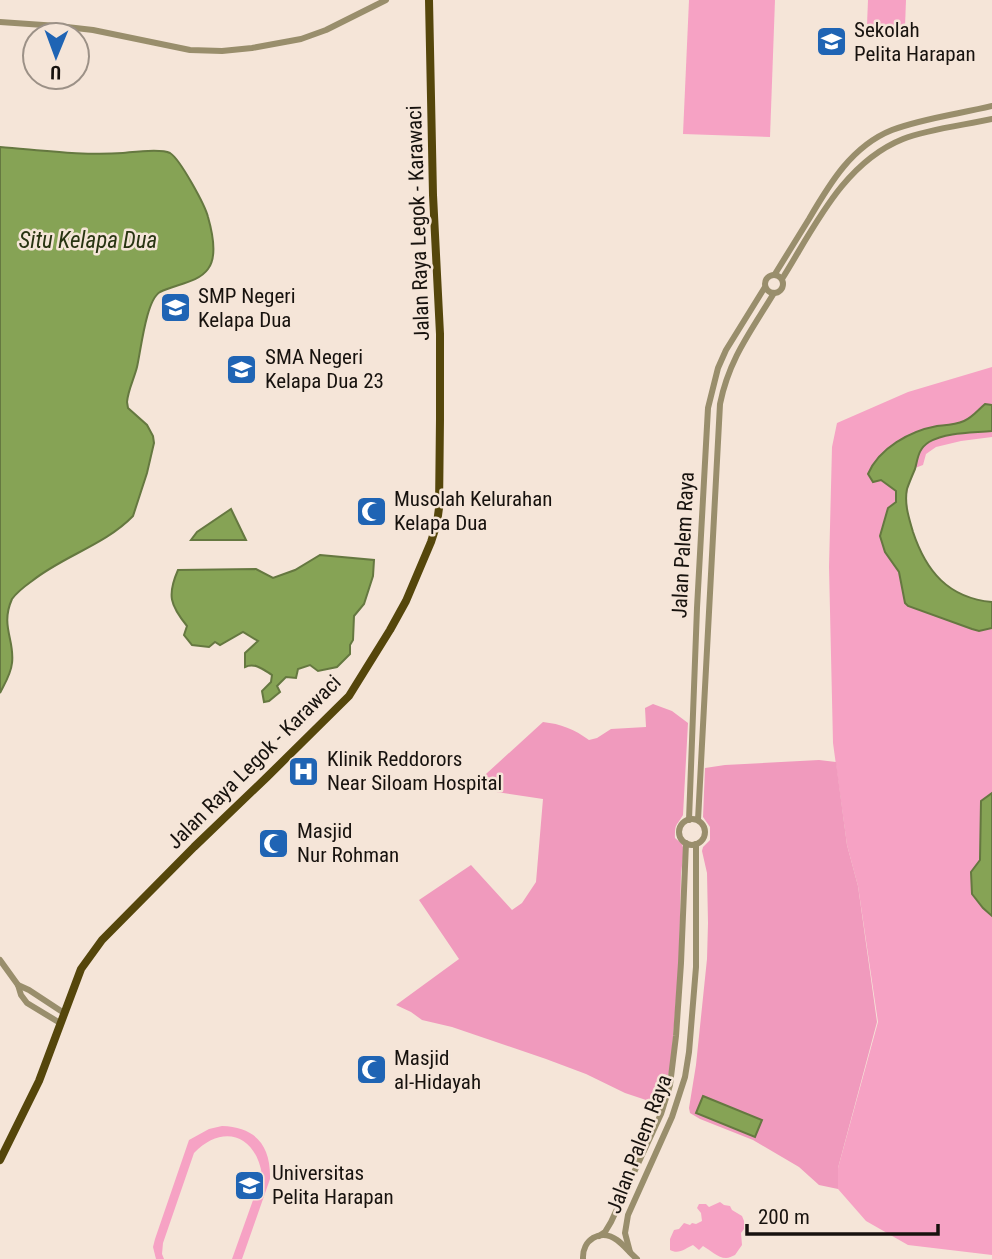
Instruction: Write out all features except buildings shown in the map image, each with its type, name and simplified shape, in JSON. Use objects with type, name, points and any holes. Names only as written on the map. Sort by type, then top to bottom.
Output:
[{"type":"main road","name":"Jalan Raya Legok - Karawaci","points":[[0,1160],[38,1081],[81,969],[102,940],[194,846],[349,696],[396,621],[431,542],[439,508],[440,334],[433,195],[429,0]]},
{"type":"street","points":[[0,22],[70,27],[190,50],[222,51],[301,38],[326,30],[386,0]]},
{"type":"street","points":[[778,276],[830,183],[847,161],[870,142],[914,123],[992,106]]},
{"type":"street","points":[[778,276],[839,188],[888,146],[905,138],[992,119]]},
{"type":"street","points":[[768,276],[778,276],[783,286],[778,292],[770,292],[765,287],[765,279],[768,276]]},
{"type":"street","name":"Jalan Palem Raya","points":[[689,820],[708,408],[718,368],[726,350],[765,287]]},
{"type":"street","name":"Jalan Palem Raya","points":[[698,820],[720,404],[730,367],[774,293]]},
{"type":"street","points":[[689,820],[698,820],[703,825],[705,832],[696,844],[682,841],[679,831],[682,823],[689,820]]},
{"type":"street","name":"Jalan Palem Raya","points":[[583,1259],[587,1242],[606,1232],[611,1222],[661,1114],[670,1085],[676,1036],[686,844]]},
{"type":"street","name":"Jalan Palem Raya","points":[[630,1252],[625,1233],[628,1215],[672,1118],[685,1077],[696,967],[696,844]]},
{"type":"street","points":[[0,960],[27,1003],[60,1023]]},
{"type":"street","points":[[18,985],[64,1013]]},
{"type":"street","name":"Jalan Palem Raya","points":[[599,1236],[613,1237],[630,1252]]},
{"type":"street","points":[[630,1252],[637,1259]]},
{"type":"shaded area","points":[[689,0],[775,0],[770,137],[683,134]]},
{"type":"shaded area","points":[[868,0],[906,0],[905,27],[867,25]]},
{"type":"shaded area","points":[[992,367],[992,437],[936,447],[926,454],[923,465],[915,468],[907,499],[913,531],[932,570],[941,580],[963,595],[992,602],[992,1255],[908,1245],[866,1221],[838,1189],[838,1168],[878,1022],[858,886],[847,845],[833,743],[829,567],[832,447],[837,423],[908,392]]},
{"type":"shaded area","points":[[653,704],[672,711],[688,723],[683,815],[676,825],[675,833],[675,838],[682,844],[684,851],[671,1063],[666,1085],[659,1101],[655,1103],[546,1059],[452,1027],[422,1020],[396,1005],[459,959],[419,900],[471,865],[512,910],[522,903],[536,882],[543,799],[476,789],[475,784],[543,722],[567,728],[589,740],[611,729],[646,727],[645,708]]},
{"type":"shaded area","points":[[819,760],[836,762],[847,845],[858,886],[877,1022],[838,1168],[838,1189],[819,1185],[799,1167],[753,1140],[700,1119],[690,1113],[689,1108],[707,959],[707,873],[702,851],[710,840],[710,827],[703,817],[705,768]]},
{"type":"shaded area","points":[[222,1126],[244,1130],[259,1140],[270,1167],[270,1179],[242,1259],[232,1259],[262,1175],[253,1150],[237,1138],[227,1136],[216,1138],[194,1153],[163,1243],[164,1259],[156,1259],[153,1247],[155,1239],[189,1140],[209,1129]]},
{"type":"shaded area","points":[[720,1202],[730,1206],[744,1221],[742,1245],[735,1255],[723,1258],[703,1246],[699,1250],[693,1245],[679,1251],[670,1250],[670,1239],[674,1230],[684,1223],[690,1225],[702,1221],[697,1208],[699,1204],[709,1207]]},
{"type":"water","name":"Situ Kelapa Dua","points":[[0,147],[77,153],[170,153],[186,173],[206,211],[211,229],[213,257],[204,274],[160,292],[151,305],[127,402],[128,408],[147,425],[154,443],[133,516],[110,535],[44,572],[12,599],[7,617],[12,663],[0,693]]},
{"type":"water","points":[[985,404],[992,405],[992,431],[952,435],[929,442],[919,454],[906,495],[913,532],[932,570],[941,580],[963,595],[992,602],[992,628],[979,631],[905,603],[899,572],[885,552],[880,536],[888,508],[896,502],[896,491],[881,480],[873,482],[868,474],[880,456],[897,442],[927,428],[964,421]]},
{"type":"water","points":[[231,509],[246,540],[191,540],[197,532]]},
{"type":"water","points":[[320,555],[374,560],[373,576],[364,604],[354,616],[350,654],[337,667],[318,671],[310,665],[298,669],[296,678],[286,677],[277,686],[280,692],[264,702],[262,691],[271,682],[272,675],[256,666],[245,667],[245,653],[258,641],[243,632],[220,645],[215,642],[209,647],[192,645],[184,635],[187,626],[172,600],[172,586],[178,570],[256,569],[273,578],[295,570]]},
{"type":"water","points":[[992,793],[992,916],[972,894],[971,872],[980,860],[981,801]]},
{"type":"water","points":[[703,1096],[762,1120],[755,1137],[696,1113]]},
{"type":"place","name":"Sekolah Pelita Harapan","points":[[831,42]]},
{"type":"place","name":"SMP Negeri Kelapa Dua","points":[[175,308]]},
{"type":"place","name":"SMA Negeri Kelapa Dua 23","points":[[242,369]]},
{"type":"place","name":"Musolah Kelurahan Kelapa Dua","points":[[371,511]]},
{"type":"place","name":"Klinik Reddorors Near Siloam Hospital","points":[[304,771]]},
{"type":"place","name":"Masjid Nur Rohman","points":[[274,843]]},
{"type":"place","name":"Masjid al-Hidayah","points":[[371,1070]]},
{"type":"place","name":"Universitas Pelita Harapan","points":[[249,1185]]}]
